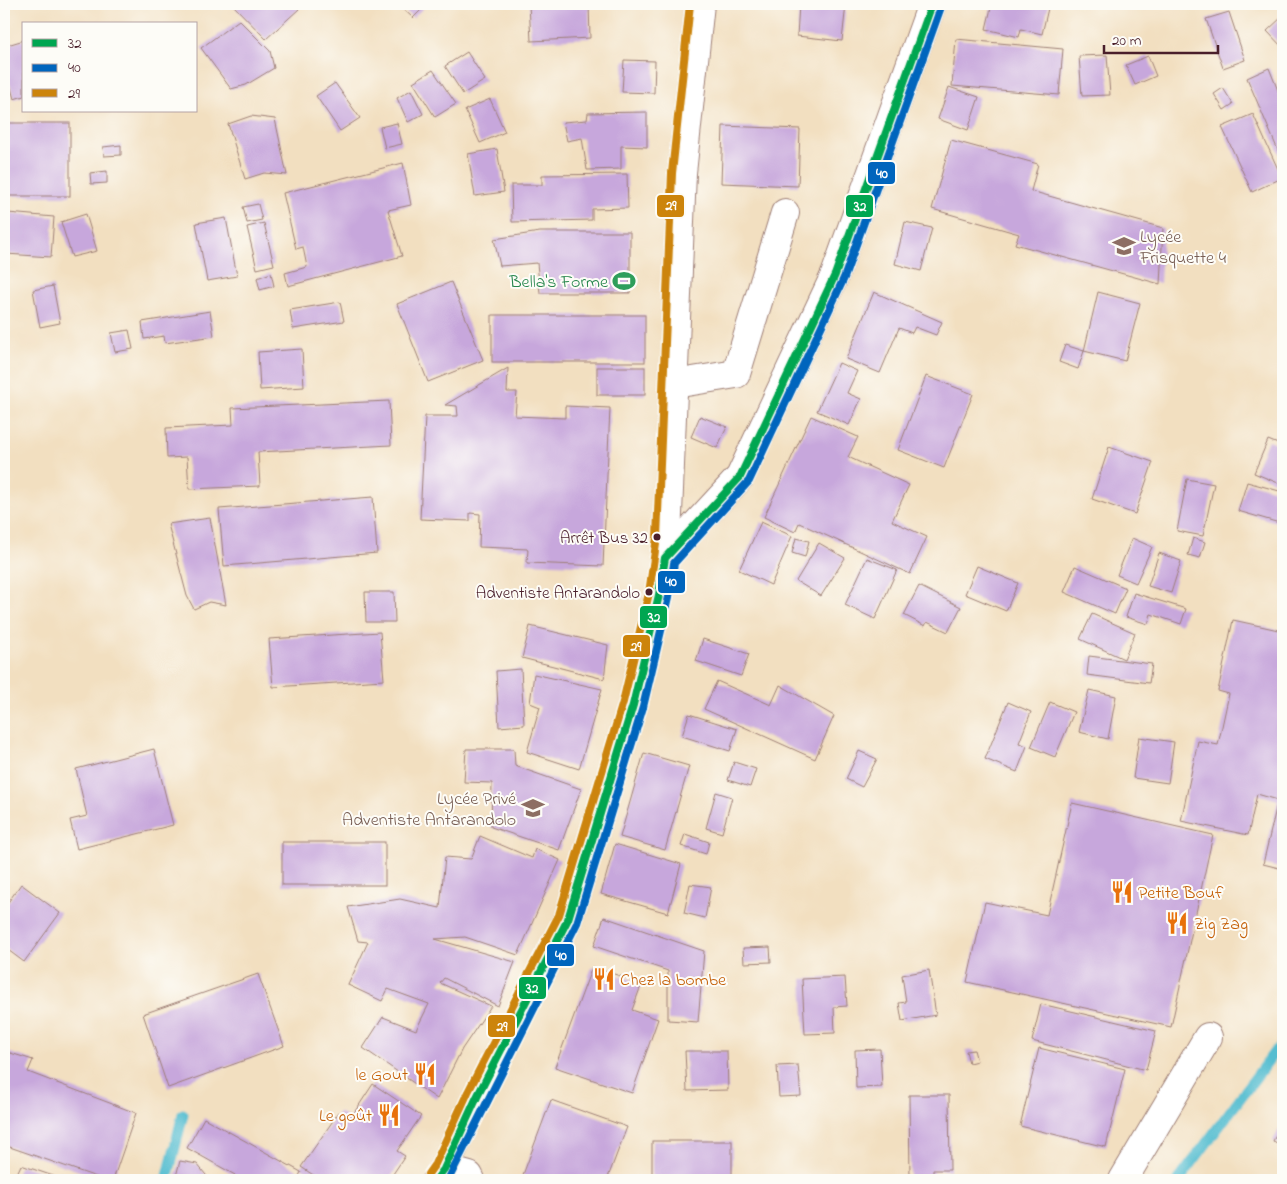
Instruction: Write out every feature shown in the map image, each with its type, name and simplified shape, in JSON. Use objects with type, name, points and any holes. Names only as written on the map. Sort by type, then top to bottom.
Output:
[{"type":"street","points":[[470,1180],[469,1176],[440,1175],[477,1097],[568,920],[633,705],[660,595],[665,558],[682,173],[700,4]]},
{"type":"street","points":[[665,558],[740,477],[835,275],[932,4]]},
{"type":"street","points":[[674,384],[736,374],[785,213]]},
{"type":"street","points":[[1123,1180],[1208,1037]]},
{"type":"building","points":[[232,4],[294,4],[299,9],[266,39]]},
{"type":"building","points":[[398,4],[427,4],[413,18]]},
{"type":"building","points":[[529,4],[589,4],[590,38],[531,41]]},
{"type":"building","points":[[799,4],[846,4],[842,41],[797,36]]},
{"type":"building","points":[[992,4],[1049,4],[1042,34],[1021,29],[1019,37],[986,29]]},
{"type":"building","points":[[1229,12],[1245,60],[1223,68],[1206,19]]},
{"type":"building","points":[[1283,16],[1283,48],[1267,31]]},
{"type":"building","points":[[239,20],[270,51],[274,68],[246,85],[231,89],[201,48]]},
{"type":"building","points":[[956,39],[1063,49],[1059,95],[952,86]]},
{"type":"building","points":[[22,41],[22,97],[14,99],[4,63],[4,46]]},
{"type":"building","points":[[467,52],[485,80],[463,94],[445,66]]},
{"type":"building","points":[[1107,55],[1110,95],[1082,96],[1079,56]]},
{"type":"building","points":[[1148,56],[1156,76],[1135,85],[1126,65]]},
{"type":"building","points":[[624,60],[655,61],[654,93],[622,92]]},
{"type":"building","points":[[1269,68],[1283,103],[1283,162],[1247,78]]},
{"type":"building","points":[[433,70],[456,104],[435,117],[413,82]]},
{"type":"building","points":[[335,83],[360,118],[340,131],[316,96]]},
{"type":"building","points":[[949,87],[979,97],[968,130],[938,119]]},
{"type":"building","points":[[1223,88],[1233,104],[1224,110],[1214,94]]},
{"type":"building","points":[[411,90],[423,114],[408,122],[397,98]]},
{"type":"building","points":[[490,99],[505,132],[480,143],[465,110]]},
{"type":"building","points":[[647,112],[647,147],[621,146],[621,169],[587,170],[582,138],[567,141],[563,122],[587,120],[588,113]]},
{"type":"building","points":[[1253,114],[1282,178],[1252,192],[1222,127]]},
{"type":"building","points":[[251,116],[275,119],[287,175],[264,173],[245,179],[228,124]]},
{"type":"building","points":[[5,123],[70,123],[70,196],[5,196]]},
{"type":"building","points":[[397,123],[402,144],[385,148],[380,127]]},
{"type":"building","points":[[723,126],[800,129],[798,186],[721,183]]},
{"type":"building","points":[[951,140],[1038,164],[1031,191],[1163,228],[1160,284],[1015,244],[1019,234],[932,209]]},
{"type":"building","points":[[121,145],[121,155],[104,156],[103,147]]},
{"type":"building","points":[[497,149],[504,192],[475,196],[468,154]]},
{"type":"building","points":[[403,163],[411,205],[388,210],[402,256],[288,286],[285,273],[307,267],[303,247],[296,249],[283,193]]},
{"type":"building","points":[[107,171],[107,183],[91,184],[90,173]]},
{"type":"building","points":[[627,174],[628,208],[592,209],[592,220],[512,222],[511,185],[542,185],[542,175]]},
{"type":"building","points":[[258,204],[262,220],[247,223],[243,207]]},
{"type":"building","points":[[8,213],[54,217],[51,257],[6,254]]},
{"type":"building","points":[[86,214],[97,251],[72,257],[61,222]]},
{"type":"building","points":[[226,218],[237,276],[207,281],[196,223]]},
{"type":"building","points":[[905,222],[932,228],[921,271],[895,264]]},
{"type":"building","points":[[264,223],[274,265],[257,269],[247,227]]},
{"type":"building","points":[[540,232],[630,232],[630,293],[540,293],[537,263],[500,266],[494,239]]},
{"type":"building","points":[[271,273],[274,286],[260,290],[257,278]]},
{"type":"building","points":[[451,282],[483,360],[428,382],[397,304]]},
{"type":"building","points":[[53,286],[60,323],[40,327],[33,290]]},
{"type":"building","points":[[874,292],[942,322],[936,335],[915,327],[912,333],[899,328],[880,373],[846,359]]},
{"type":"building","points":[[1098,292],[1140,303],[1125,361],[1084,351]]},
{"type":"building","points":[[340,302],[344,321],[293,329],[290,310]]},
{"type":"building","points":[[210,311],[214,336],[165,343],[164,336],[144,339],[142,322]]},
{"type":"building","points":[[492,315],[645,315],[645,362],[492,362]]},
{"type":"building","points":[[129,330],[133,349],[115,352],[111,333]]},
{"type":"building","points":[[1065,345],[1084,351],[1078,369],[1059,362]]},
{"type":"building","points":[[302,349],[304,387],[260,390],[258,352]]},
{"type":"building","points":[[839,363],[857,371],[847,393],[861,399],[849,425],[817,411]]},
{"type":"building","points":[[597,367],[645,367],[645,395],[597,395]]},
{"type":"building","points":[[508,368],[507,392],[517,392],[515,416],[565,418],[565,406],[610,408],[603,566],[527,563],[528,549],[479,547],[480,514],[470,513],[470,521],[420,519],[425,416],[458,416],[457,406],[445,405]]},
{"type":"building","points":[[926,376],[973,394],[944,468],[898,450]]},
{"type":"building","points":[[389,401],[391,445],[258,452],[260,486],[189,489],[187,457],[167,458],[166,428],[233,425],[232,408]]},
{"type":"building","points":[[700,416],[727,427],[717,448],[691,437]]},
{"type":"building","points":[[811,416],[858,437],[848,457],[909,485],[892,521],[927,537],[910,574],[799,523],[795,532],[764,517]]},
{"type":"building","points":[[1268,440],[1283,446],[1283,485],[1254,473]]},
{"type":"building","points":[[1109,447],[1153,462],[1135,514],[1092,499]]},
{"type":"building","points":[[1187,479],[1214,484],[1203,536],[1177,531]]},
{"type":"building","points":[[1247,482],[1283,492],[1283,524],[1238,511]]},
{"type":"building","points":[[373,497],[377,553],[224,566],[219,509]]},
{"type":"building","points":[[210,518],[226,605],[209,602],[194,609],[187,596],[168,524]]},
{"type":"building","points":[[761,522],[792,536],[771,585],[739,570]]},
{"type":"building","points":[[796,538],[809,541],[805,557],[792,553]]},
{"type":"building","points":[[1132,538],[1152,547],[1136,583],[1117,575]]},
{"type":"building","points":[[1193,538],[1205,542],[1200,558],[1188,555]]},
{"type":"building","points":[[819,543],[845,558],[821,596],[796,581]]},
{"type":"building","points":[[1159,553],[1181,561],[1171,593],[1148,586]]},
{"type":"building","points":[[867,558],[897,570],[875,619],[845,605]]},
{"type":"building","points":[[977,566],[1018,583],[1006,611],[965,594]]},
{"type":"building","points":[[1075,566],[1126,588],[1115,614],[1064,592]]},
{"type":"building","points":[[919,586],[961,607],[948,632],[927,622],[925,626],[904,615]]},
{"type":"building","points":[[365,592],[394,592],[395,622],[366,622]]},
{"type":"building","points":[[1134,593],[1186,609],[1181,624],[1151,614],[1148,624],[1126,617]]},
{"type":"building","points":[[1092,614],[1135,633],[1124,659],[1080,639]]},
{"type":"building","points":[[1233,620],[1283,631],[1283,869],[1263,864],[1278,800],[1257,794],[1248,835],[1181,821],[1198,741],[1218,745],[1229,694],[1218,691]]},
{"type":"building","points":[[530,626],[608,645],[604,679],[522,658]]},
{"type":"building","points":[[380,632],[384,680],[273,687],[269,639]]},
{"type":"building","points":[[703,639],[749,654],[741,676],[696,661]]},
{"type":"building","points":[[1089,656],[1152,664],[1149,683],[1087,675]]},
{"type":"building","points":[[521,669],[524,725],[499,727],[496,671]]},
{"type":"building","points":[[534,674],[602,689],[579,769],[527,752],[540,707],[530,703]]},
{"type":"building","points":[[717,681],[771,705],[780,685],[834,716],[815,759],[704,709]]},
{"type":"building","points":[[1089,690],[1116,696],[1108,739],[1079,732]]},
{"type":"building","points":[[1008,702],[1031,712],[1019,743],[1027,746],[1017,772],[985,759]]},
{"type":"building","points":[[1050,702],[1074,712],[1055,757],[1031,747]]},
{"type":"building","points":[[689,714],[737,729],[730,751],[682,736]]},
{"type":"building","points":[[1139,737],[1174,742],[1168,783],[1133,778]]},
{"type":"building","points":[[154,749],[173,825],[77,849],[70,820],[87,816],[76,769]]},
{"type":"building","name":"Lycée Privé Adventiste Antarandolo","points":[[466,749],[514,749],[515,766],[581,789],[559,850],[491,827],[492,783],[464,782]]},
{"type":"building","points":[[859,751],[877,759],[862,787],[846,779]]},
{"type":"building","points":[[644,753],[689,766],[665,850],[620,837]]},
{"type":"building","points":[[734,762],[756,769],[750,787],[728,780]]},
{"type":"building","points":[[716,792],[732,797],[722,833],[706,828]]},
{"type":"building","points":[[1072,803],[1213,835],[1171,1027],[967,982],[985,902],[1047,915]]},
{"type":"building","points":[[685,834],[709,842],[706,854],[681,846]]},
{"type":"building","points":[[480,836],[532,858],[535,849],[560,860],[518,955],[465,937],[435,939],[515,962],[498,1006],[444,978],[440,983],[491,1006],[462,1049],[437,1099],[363,1048],[383,1017],[416,1030],[429,1004],[388,989],[382,1001],[348,985],[368,942],[358,941],[348,907],[400,899],[440,908],[445,857],[471,859]]},
{"type":"building","points":[[282,842],[385,842],[385,885],[282,885]]},
{"type":"building","points":[[615,844],[681,864],[668,913],[601,894]]},
{"type":"building","points":[[21,884],[60,913],[24,962],[4,947],[4,908]]},
{"type":"building","points":[[690,884],[711,887],[705,918],[684,913]]},
{"type":"building","points":[[604,917],[704,951],[698,1022],[668,1020],[668,971],[594,946]]},
{"type":"building","points":[[770,947],[771,962],[744,963],[743,948]]},
{"type":"building","points":[[592,967],[642,983],[632,1010],[658,1019],[632,1093],[555,1067]]},
{"type":"building","points":[[929,970],[936,1015],[902,1021],[899,1003],[906,1002],[902,975]]},
{"type":"building","points":[[258,974],[284,1046],[168,1088],[143,1014]]},
{"type":"building","points":[[845,977],[847,1006],[834,1007],[835,1033],[805,1034],[802,979]]},
{"type":"building","points":[[1041,1004],[1156,1031],[1146,1070],[1032,1041]]},
{"type":"building","points":[[1039,1048],[1125,1069],[1106,1147],[1020,1126]]},
{"type":"building","points":[[880,1049],[882,1087],[856,1088],[855,1050]]},
{"type":"building","points":[[974,1050],[977,1061],[969,1063],[966,1051]]},
{"type":"building","points":[[4,1051],[33,1060],[28,1072],[136,1113],[113,1180],[105,1180],[4,1145]]},
{"type":"building","points":[[685,1051],[727,1051],[728,1090],[687,1091]]},
{"type":"building","points":[[798,1065],[801,1096],[779,1097],[777,1066]]},
{"type":"building","points":[[373,1084],[421,1116],[397,1151],[405,1156],[389,1180],[321,1180],[301,1167],[339,1112],[350,1119]]},
{"type":"building","points":[[909,1095],[949,1095],[950,1170],[933,1170],[933,1180],[910,1180]]},
{"type":"building","points":[[551,1100],[627,1127],[607,1180],[521,1180]]},
{"type":"building","points":[[204,1118],[301,1172],[297,1180],[233,1180],[235,1175],[187,1148]]},
{"type":"building","points":[[1283,1122],[1283,1146],[1273,1141]]},
{"type":"building","points":[[652,1141],[732,1141],[732,1180],[652,1180]]},
{"type":"building","points":[[180,1161],[197,1164],[210,1180],[175,1180]]},
{"type":"building","points":[[21,1165],[65,1180],[14,1180]]},
{"type":"waterway","points":[[1179,1180],[1276,1050],[1283,1048]]},
{"type":"waterway","points":[[167,1180],[183,1114]]},
{"type":"transit line","name":"29","points":[[428,1174],[435,1164],[468,1092],[559,915],[623,702],[649,593],[657,537],[672,173],[690,4]]},
{"type":"transit line","name":"32","points":[[436,1180],[444,1169],[477,1097],[568,919],[633,705],[659,595],[665,558],[740,477],[835,275],[932,4]]},
{"type":"transit line","name":"40","points":[[448,1180],[577,923],[643,707],[669,597],[674,563],[749,481],[844,278],[941,7]]},
{"type":"place","name":"Lycée Frisquette 4","points":[[1124,246]]},
{"type":"place","name":"Bella's Forme","points":[[624,281]]},
{"type":"place","name":"Arrêt Bus 32","points":[[657,537]]},
{"type":"place","name":"Adventiste Antarandolo","points":[[649,592]]},
{"type":"place","name":"Lycée Privé Adventiste Antarandolo","points":[[533,808]]},
{"type":"place","name":"Petite Bouf","points":[[1122,892]]},
{"type":"place","name":"Zig Zag","points":[[1177,923]]},
{"type":"place","name":"Chez la bombe","points":[[604,979]]},
{"type":"place","name":"le Gout","points":[[425,1074]]},
{"type":"place","name":"Le goût","points":[[389,1115]]}]
